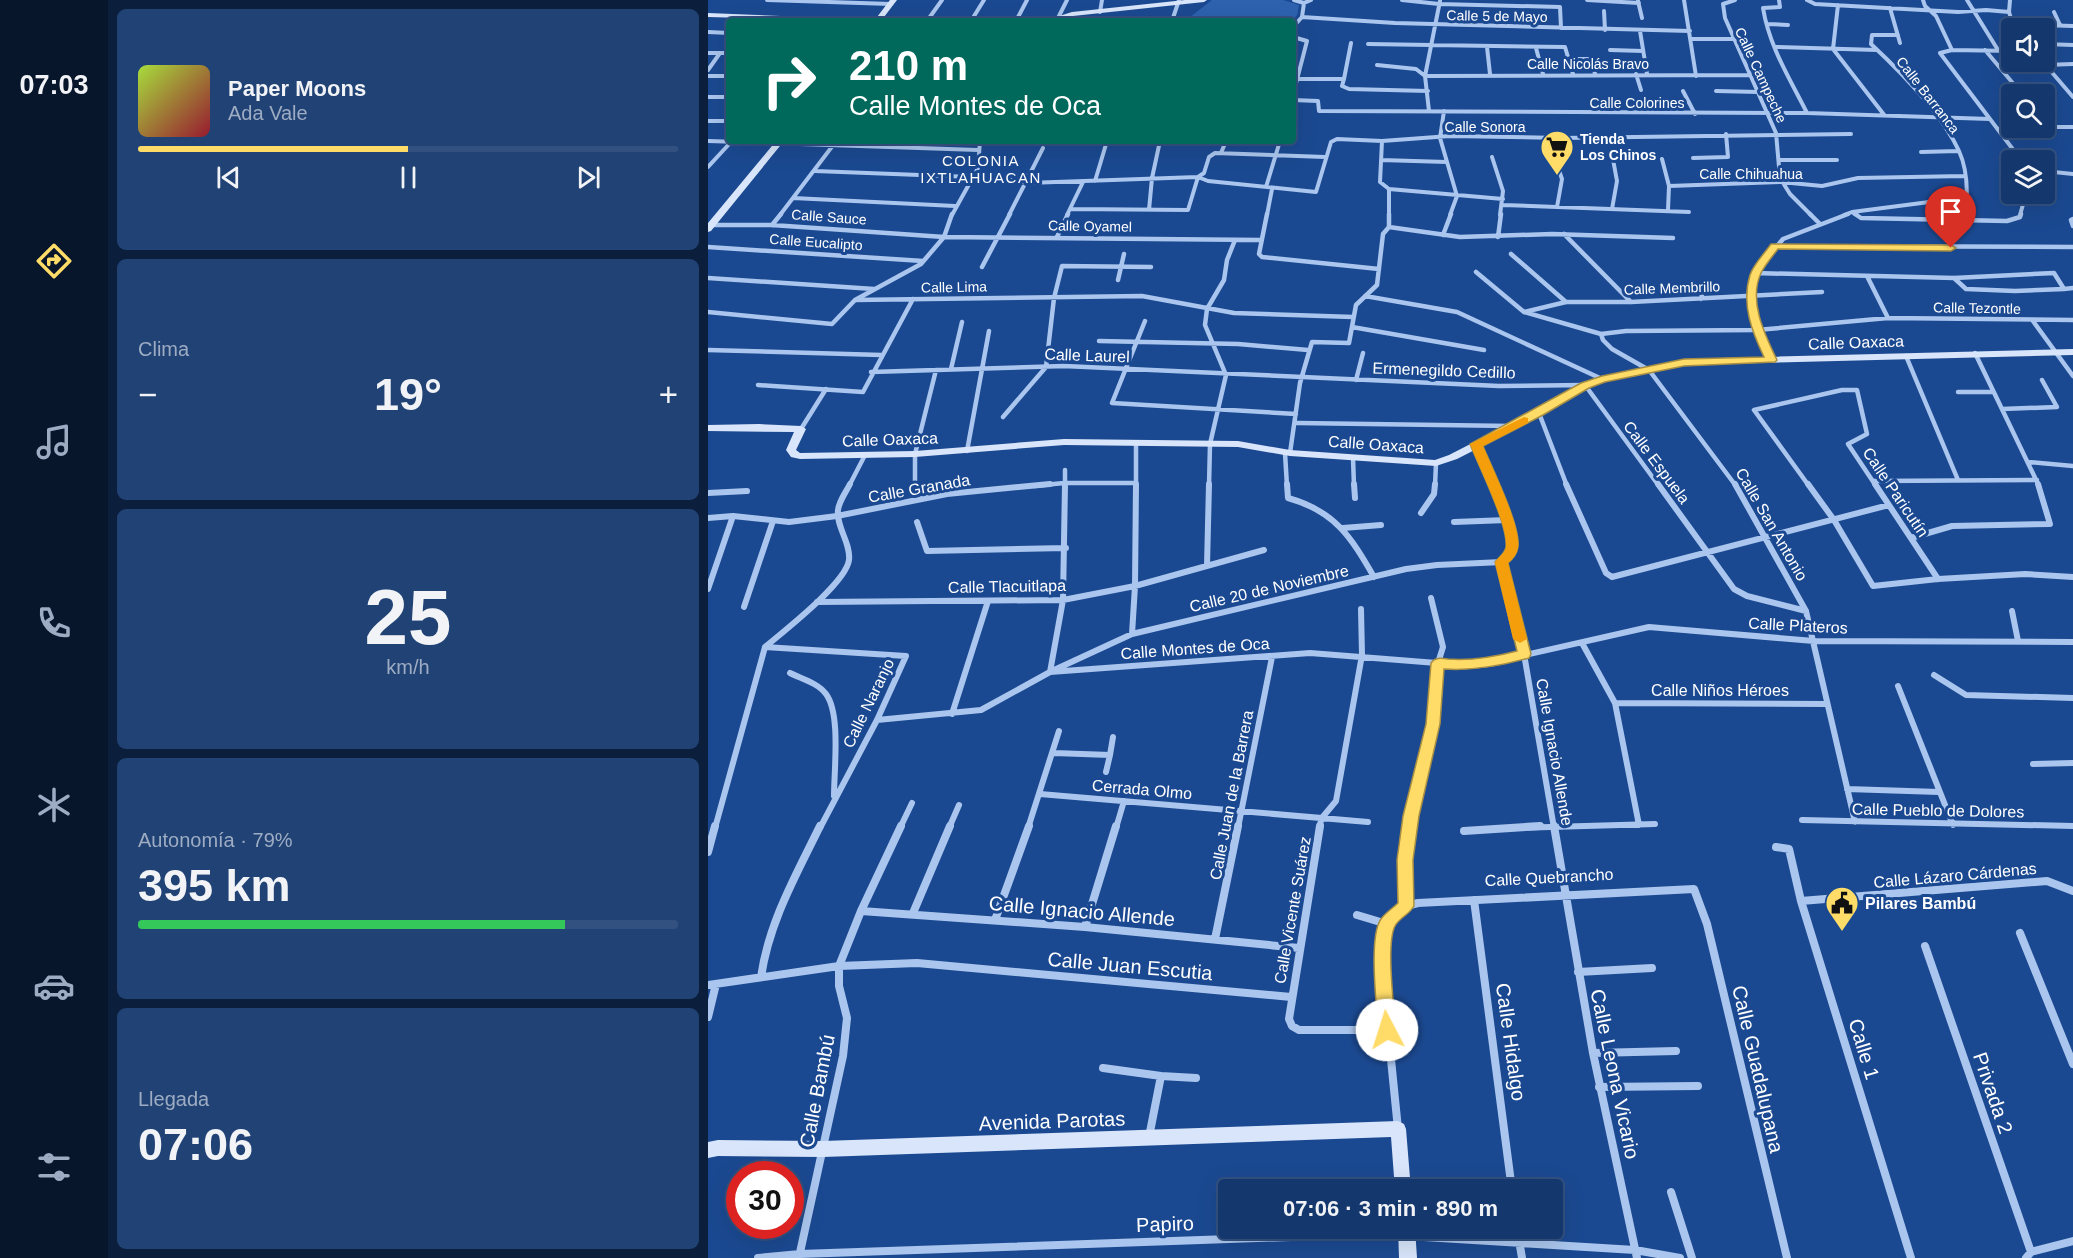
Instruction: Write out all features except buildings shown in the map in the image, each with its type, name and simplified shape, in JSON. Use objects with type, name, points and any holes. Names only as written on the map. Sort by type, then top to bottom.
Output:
[{"type":"street","points":[[767,0],[892,2]]},
{"type":"street","points":[[929,18],[942,0]]},
{"type":"street","points":[[973,18],[984,0]]},
{"type":"street","points":[[1018,18],[1027,0]]},
{"type":"street","points":[[1058,18],[1067,0]]},
{"type":"street","points":[[1100,12],[1102,0]]},
{"type":"street","points":[[1064,18],[1204,0]]},
{"type":"street","points":[[1294,0],[1304,3],[1311,0]]},
{"type":"street","points":[[1402,0],[1560,7],[1561,28]]},
{"type":"street","points":[[1587,0],[1638,2],[1642,18]]},
{"type":"street","points":[[1684,0],[1696,76]]},
{"type":"street","name":"Calle Campeche","points":[[1735,0],[1723,4],[1724,20],[1777,135],[1780,160],[1778,172],[1781,182]]},
{"type":"street","points":[[1807,0],[1815,4],[1932,11],[2008,12]]},
{"type":"street","points":[[1923,0],[1925,6],[1932,11],[1952,50]]},
{"type":"street","points":[[1967,0],[1998,50]]},
{"type":"street","points":[[2010,0],[2008,12],[2010,18]]},
{"type":"street","points":[[879,18],[892,2]]},
{"type":"street","points":[[1173,18],[1178,2]]},
{"type":"street","points":[[1430,111],[1425,76],[1440,2]]},
{"type":"street","points":[[1780,2],[1763,8],[1776,47],[1807,113]]},
{"type":"street","points":[[1296,24],[1302,17],[1304,3]]},
{"type":"street","points":[[1838,5],[1833,49],[1885,116]]},
{"type":"street","name":"Calle Barranca","points":[[1890,8],[1900,43]]},
{"type":"street","points":[[1604,11],[1605,30]]},
{"type":"street","points":[[2054,12],[2060,25]]},
{"type":"street","points":[[708,15],[782,18]]},
{"type":"street","name":"Calle 5 de Mayo","points":[[1302,17],[1435,25],[1690,31]]},
{"type":"street","points":[[1767,24],[1788,25]]},
{"type":"street","points":[[2055,25],[2073,26]]},
{"type":"street","points":[[1640,31],[1647,74]]},
{"type":"street","points":[[708,32],[726,33]]},
{"type":"street","name":"Calle Barranca","points":[[1898,35],[1872,34],[1871,44],[1936,118],[1958,151],[1968,197],[1964,220]]},
{"type":"street","points":[[1296,38],[1307,41],[1296,83]]},
{"type":"street","points":[[1691,39],[1732,39]]},
{"type":"street","points":[[1351,43],[1342,86],[1349,89],[1428,92]]},
{"type":"street","points":[[1368,44],[1565,47],[1573,74]]},
{"type":"street","points":[[2055,44],[2073,45]]},
{"type":"street","points":[[1487,46],[1490,74]]},
{"type":"street","points":[[1776,47],[1878,50]]},
{"type":"street","points":[[1536,48],[1544,74]]},
{"type":"street","points":[[1610,50],[1643,51]]},
{"type":"street","points":[[2001,50],[1952,50],[1940,53],[2014,150]]},
{"type":"street","points":[[1985,50],[2014,84]]},
{"type":"street","points":[[708,53],[726,53]]},
{"type":"street","points":[[708,70],[720,53]]},
{"type":"street","points":[[1570,59],[1592,59],[1594,74]]},
{"type":"street","points":[[2055,63],[2073,64]]},
{"type":"street","points":[[1377,65],[1416,69],[1420,75],[1425,76]]},
{"type":"street","points":[[2052,72],[2073,97]]},
{"type":"street","points":[[1636,74],[1641,90]]},
{"type":"street","name":"Calle Nicolás Bravo","points":[[1425,76],[1750,75]]},
{"type":"street","points":[[708,76],[726,76]]},
{"type":"street","points":[[1297,78],[1344,79]]},
{"type":"street","points":[[1683,91],[1695,114]]},
{"type":"street","points":[[1716,91],[1758,92]]},
{"type":"street","points":[[708,98],[726,98]]},
{"type":"street","name":"Calle Colorines","points":[[1296,98],[1318,101],[1319,111],[1807,113],[1990,119]]},
{"type":"street","points":[[1443,235],[1457,196],[1440,138],[1444,111]]},
{"type":"street","points":[[708,121],[726,121]]},
{"type":"street","points":[[2055,127],[2073,127]]},
{"type":"street","points":[[1693,158],[1728,157],[1726,134]]},
{"type":"street","name":"Calle Sonora","points":[[1325,157],[1331,142],[1337,139],[1382,141],[1440,138],[1851,134]]},
{"type":"street","points":[[1557,207],[1563,186],[1562,171],[1556,162],[1562,138]]},
{"type":"street","points":[[708,141],[726,142]]},
{"type":"street","points":[[1382,141],[1380,182],[1389,189],[1557,207],[1689,212]]},
{"type":"street","points":[[708,167],[729,144]]},
{"type":"street","points":[[710,227],[777,144]]},
{"type":"street","points":[[772,225],[834,144]]},
{"type":"street","points":[[881,144],[978,150]]},
{"type":"street","points":[[917,148],[919,144]]},
{"type":"street","points":[[708,312],[832,324],[855,300],[923,261],[944,237],[955,206],[978,168],[981,156],[978,150],[979,144]]},
{"type":"street","points":[[1095,181],[1106,144]]},
{"type":"street","points":[[1149,210],[1152,178],[1159,144]]},
{"type":"street","points":[[1221,153],[1225,144]]},
{"type":"street","points":[[1266,187],[1279,144]]},
{"type":"street","points":[[982,267],[1043,148]]},
{"type":"street","points":[[1921,152],[1958,151]]},
{"type":"street","points":[[815,171],[972,177],[986,175],[1027,183],[1198,177],[1208,181],[1316,192],[1325,157],[1221,153],[1211,155],[1204,173],[1198,177],[1190,207],[1183,210],[1071,209]]},
{"type":"street","points":[[1612,154],[1617,181],[1612,209]]},
{"type":"street","points":[[1492,157],[1503,191],[1498,237]]},
{"type":"street","points":[[1662,159],[1669,186],[1668,210]]},
{"type":"street","points":[[1381,160],[1447,162]]},
{"type":"street","points":[[1780,160],[1837,160]]},
{"type":"street","points":[[2055,172],[2072,174],[2073,180]]},
{"type":"street","name":"Calle Chihuahua","points":[[1669,186],[1781,182],[1822,186],[1858,178],[1964,176]]},
{"type":"street","points":[[1057,237],[1083,182]]},
{"type":"street","points":[[1781,182],[1820,224]]},
{"type":"street","points":[[1272,189],[1259,254],[1379,269]]},
{"type":"street","points":[[1374,577],[1343,528],[1310,503],[1288,498],[1288,453],[1297,423],[1301,378],[1312,342],[1349,343],[1358,302],[1373,292],[1377,285],[1383,234],[1389,227],[1389,189]]},
{"type":"street","points":[[1771,360],[1757,330],[1751,296],[1755,273],[1775,246],[1795,233],[1852,212],[1968,197]]},
{"type":"street","points":[[793,198],[955,206]]},
{"type":"street","points":[[1852,212],[1861,218],[2007,221],[2020,218],[2024,204]]},
{"type":"street","points":[[2073,219],[2071,220],[2073,226]]},
{"type":"street","name":"Calle Sauce","points":[[710,227],[772,225],[944,237]]},
{"type":"street","points":[[1389,227],[1443,235],[1498,237],[1564,234],[1672,238]]},
{"type":"street","points":[[1564,234],[1631,302]]},
{"type":"street","name":"Calle Oyamel","points":[[944,237],[1261,240]]},
{"type":"street","points":[[1207,566],[1210,444],[1226,375],[1205,325],[1208,309],[1224,280],[1227,260],[1234,240]]},
{"type":"street","points":[[1775,246],[2073,247]]},
{"type":"street","name":"Calle Eucalipto","points":[[708,247],[923,261]]},
{"type":"street","points":[[1118,280],[1124,254]]},
{"type":"street","points":[[1511,254],[1566,302]]},
{"type":"street","points":[[1003,417],[1046,367],[1054,298],[1062,266],[1151,267]]},
{"type":"street","points":[[1476,272],[1524,312]]},
{"type":"street","points":[[1755,273],[1954,278],[2054,273],[2064,289]]},
{"type":"street","points":[[1867,276],[1888,318]]},
{"type":"street","points":[[708,278],[874,289]]},
{"type":"street","points":[[1954,278],[1966,289],[2015,291],[2073,288]]},
{"type":"street","points":[[1701,299],[1704,286]]},
{"type":"street","name":"Calle Membrillo","points":[[1524,312],[1566,302],[1631,302],[1822,292]]},
{"type":"street","name":"Calle Lima","points":[[855,300],[1142,296],[1234,313],[1353,317]]},
{"type":"street","points":[[1365,296],[1457,312],[1602,379]]},
{"type":"street","points":[[758,385],[863,392],[880,355],[913,299]]},
{"type":"street","name":"Calle Tezontle","points":[[1524,312],[1601,333],[1757,330],[1888,318],[2033,321],[2073,376]]},
{"type":"street","points":[[2033,321],[2073,320]]},
{"type":"street","points":[[1145,321],[1112,403],[1296,414]]},
{"type":"street","points":[[951,369],[962,322]]},
{"type":"street","points":[[1352,327],[1484,350]]},
{"type":"street","points":[[967,451],[989,331]]},
{"type":"street","points":[[1601,333],[1603,340],[1612,349],[1649,370]]},
{"type":"street","points":[[1099,341],[1212,344],[1308,350]]},
{"type":"street","points":[[708,350],[880,355]]},
{"type":"street","points":[[1356,380],[1363,352]]},
{"type":"street","name":"Calle Oaxaca","points":[[801,429],[791,450],[795,455],[800,456],[864,457],[1064,442],[1136,442],[1238,444],[1288,453],[1436,463],[1539,413],[1585,385],[1602,379],[1684,362],[2073,352]]},
{"type":"street","points":[[1911,538],[1952,526],[2050,524],[2037,480],[1975,353]]},
{"type":"street","points":[[1906,356],[1958,480]]},
{"type":"street","name":"Calle Laurel","points":[[871,372],[1046,367],[1301,378]]},
{"type":"street","points":[[915,482],[915,454],[936,370]]},
{"type":"street","name":"Calle San Antonio","points":[[1649,370],[1740,491],[1806,611],[1815,642],[1826,704],[1856,822]]},
{"type":"street","name":"Ermenegildo Cedillo","points":[[1301,378],[1509,386],[1585,385]]},
{"type":"street","points":[[2002,409],[2057,407],[2042,380]]},
{"type":"street","name":"Calle Espuela","points":[[1585,385],[1734,590],[1747,596],[1806,611]]},
{"type":"street","points":[[708,429],[801,429],[826,389]]},
{"type":"street","name":"Calle Paricutín","points":[[1834,520],[1754,410],[1842,390],[1857,390],[1867,434],[1848,444],[1939,580]]},
{"type":"street","points":[[1958,392],[1994,392]]},
{"type":"street","points":[[1539,413],[1558,467],[1606,573],[1612,577],[1889,506]]},
{"type":"street","points":[[1297,423],[1511,426]]},
{"type":"street","points":[[1132,634],[1135,586],[1136,442]]},
{"type":"street","points":[[1476,444],[1507,520],[1512,547],[1509,556],[1502,562]]},
{"type":"street","points":[[708,852],[765,647],[817,602],[847,568],[849,560],[837,516],[838,507],[864,457]]},
{"type":"street","points":[[1353,458],[1355,498]]},
{"type":"street","points":[[2028,462],[2073,466]]},
{"type":"street","points":[[1421,513],[1434,494],[1436,463]]},
{"type":"street","points":[[1050,672],[1064,600],[1065,470]]},
{"type":"street","points":[[1874,481],[2037,480]]},
{"type":"street","name":"Calle Granada","points":[[708,518],[733,516],[789,522],[837,516],[947,494],[1064,483],[1136,483]]},
{"type":"street","points":[[708,493],[747,490]]},
{"type":"street","points":[[708,589],[733,516]]},
{"type":"street","points":[[1454,522],[1507,520]]},
{"type":"street","points":[[1834,520],[1873,586],[2049,574],[2073,577]]},
{"type":"street","points":[[744,608],[773,521]]},
{"type":"street","points":[[917,522],[927,551],[1066,548]]},
{"type":"street","points":[[1343,528],[1381,525]]},
{"type":"street","name":"Calle Tlacuitlapa","points":[[817,602],[1064,600],[1135,586],[1264,550]]},
{"type":"street","name":"Calle 20 de Noviembre","points":[[1050,672],[1132,634],[1374,577],[1397,569],[1425,564],[1502,562]]},
{"type":"street","name":"Calle Ignacio Allende","points":[[1502,562],[1524,654],[1566,896]]},
{"type":"street","points":[[1402,1179],[1382,970],[1387,924],[1406,906],[1405,860],[1411,816],[1433,724],[1438,663],[1443,647],[1431,598]]},
{"type":"street","points":[[952,714],[988,601]]},
{"type":"street","name":"Calle Vicente Suárez","points":[[1291,997],[1321,819],[1336,801],[1362,656],[1361,609]]},
{"type":"street","points":[[2012,611],[2018,641]]},
{"type":"street","name":"Calle Plateros","points":[[1524,654],[1649,627],[1815,642],[2073,642]]},
{"type":"street","points":[[1582,642],[1615,703],[1639,825]]},
{"type":"street","name":"Calle Naranjo","points":[[761,977],[765,949],[777,914],[834,798],[877,720],[906,656],[765,647]]},
{"type":"street","name":"Calle Montes de Oca","points":[[877,720],[981,710],[1018,692],[1050,672],[1310,653],[1462,665],[1494,662],[1524,654]]},
{"type":"street","name":"Calle Juan de la Barrera","points":[[1215,939],[1272,657]]},
{"type":"street","points":[[790,673],[818,686],[827,695],[834,711],[834,798]]},
{"type":"street","points":[[1934,675],[1966,694],[2073,698]]},
{"type":"street","points":[[1898,686],[1953,825]]},
{"type":"street","name":"Calle Niños Héroes","points":[[1615,703],[1826,704]]},
{"type":"street","points":[[995,920],[1041,794],[1059,731]]},
{"type":"street","points":[[1106,772],[1113,737]]},
{"type":"street","points":[[1054,753],[1110,755]]},
{"type":"street","points":[[2033,764],[2073,763]]},
{"type":"street","points":[[1847,789],[1940,792]]},
{"type":"street","name":"Cerrada Olmo","points":[[1041,794],[1368,822]]},
{"type":"street","points":[[1085,927],[1124,801]]},
{"type":"street","points":[[839,966],[861,911],[912,802]]},
{"type":"street","points":[[913,913],[959,804]]},
{"type":"street","name":"Calle Pueblo de Dolores","points":[[1802,820],[2073,826]]},
{"type":"street","points":[[1464,831],[1555,825],[1655,824]]},
{"type":"street","name":"Calle 1","points":[[1776,847],[1789,849],[1801,901],[1911,1258]]},
{"type":"street","name":"Calle Lázaro Cárdenas","points":[[1801,901],[2047,881],[2073,891]]},
{"type":"street","name":"Calle Quebrancho","points":[[1406,906],[1474,900],[1694,889]]},
{"type":"street","name":"Calle Guadalupana","points":[[1694,889],[1707,924],[1787,1258]]},
{"type":"street","name":"Calle Leona Vicario","points":[[1566,896],[1599,1087],[1636,1254]]},
{"type":"street","name":"Calle Hidalgo","points":[[1474,900],[1511,1179]]},
{"type":"street","name":"Calle Ignacio Allende","points":[[861,911],[1085,927],[1299,948]]},
{"type":"street","points":[[1357,915],[1387,924]]},
{"type":"street","points":[[2020,933],[2073,1064]]},
{"type":"street","name":"Privada 2","points":[[1925,946],[2028,1255]]},
{"type":"street","name":"Calle Juan Escutia","points":[[712,985],[839,966],[917,963],[1291,997]]},
{"type":"street","name":"Calle Bambú","points":[[800,1256],[843,1056],[847,1018],[838,986],[839,966]]},
{"type":"street","points":[[1578,972],[1652,968]]},
{"type":"street","points":[[708,1017],[712,985]]},
{"type":"street","points":[[1291,997],[1289,1019],[1292,1026],[1299,1030],[1387,1030]]},
{"type":"street","points":[[1593,1053],[1676,1051]]},
{"type":"street","points":[[1103,1068],[1196,1078]]},
{"type":"street","points":[[1148,1138],[1161,1076]]},
{"type":"street","points":[[1599,1087],[1698,1086]]},
{"type":"street","name":"Avenida Parotas","points":[[708,1150],[717,1148],[823,1149],[1398,1129]]},
{"type":"street","points":[[1671,1192],[1692,1258]]},
{"type":"street","name":"Papiro","points":[[758,1258],[1256,1239]]},
{"type":"street","points":[[1406,1239],[1408,1258]]},
{"type":"street","name":"Papiro","points":[[1468,1239],[1680,1258]]},
{"type":"street","points":[[1518,1239],[1522,1258]]},
{"type":"street","points":[[2028,1255],[2073,1241]]},
{"type":"shaded area","points":[[1212,0],[1283,0],[1299,5],[1294,18],[1189,18]]},
{"type":"slow traffic","points":[[1520,639],[1502,562],[1509,556],[1512,547],[1507,520],[1476,444],[1524,420]]},
{"type":"place","name":"Tienda Los Chinos","points":[[1557,176]]},
{"type":"place","name":"Pilares Bambú","points":[[1842,932]]},
{"type":"district","name":"COLONIA IXTLAHUACAN","points":[[981,170]]},
{"type":"route","points":[[1387,1030],[1382,970],[1383,947],[1387,924],[1406,906],[1405,860],[1411,816],[1424,771],[1433,724],[1438,663],[1462,665],[1494,662],[1524,654],[1502,562],[1509,556],[1512,547],[1507,520],[1476,444],[1539,413],[1585,385],[1602,379],[1684,362],[1771,360],[1757,330],[1751,296],[1755,273],[1775,246],[1951,248]]}]
